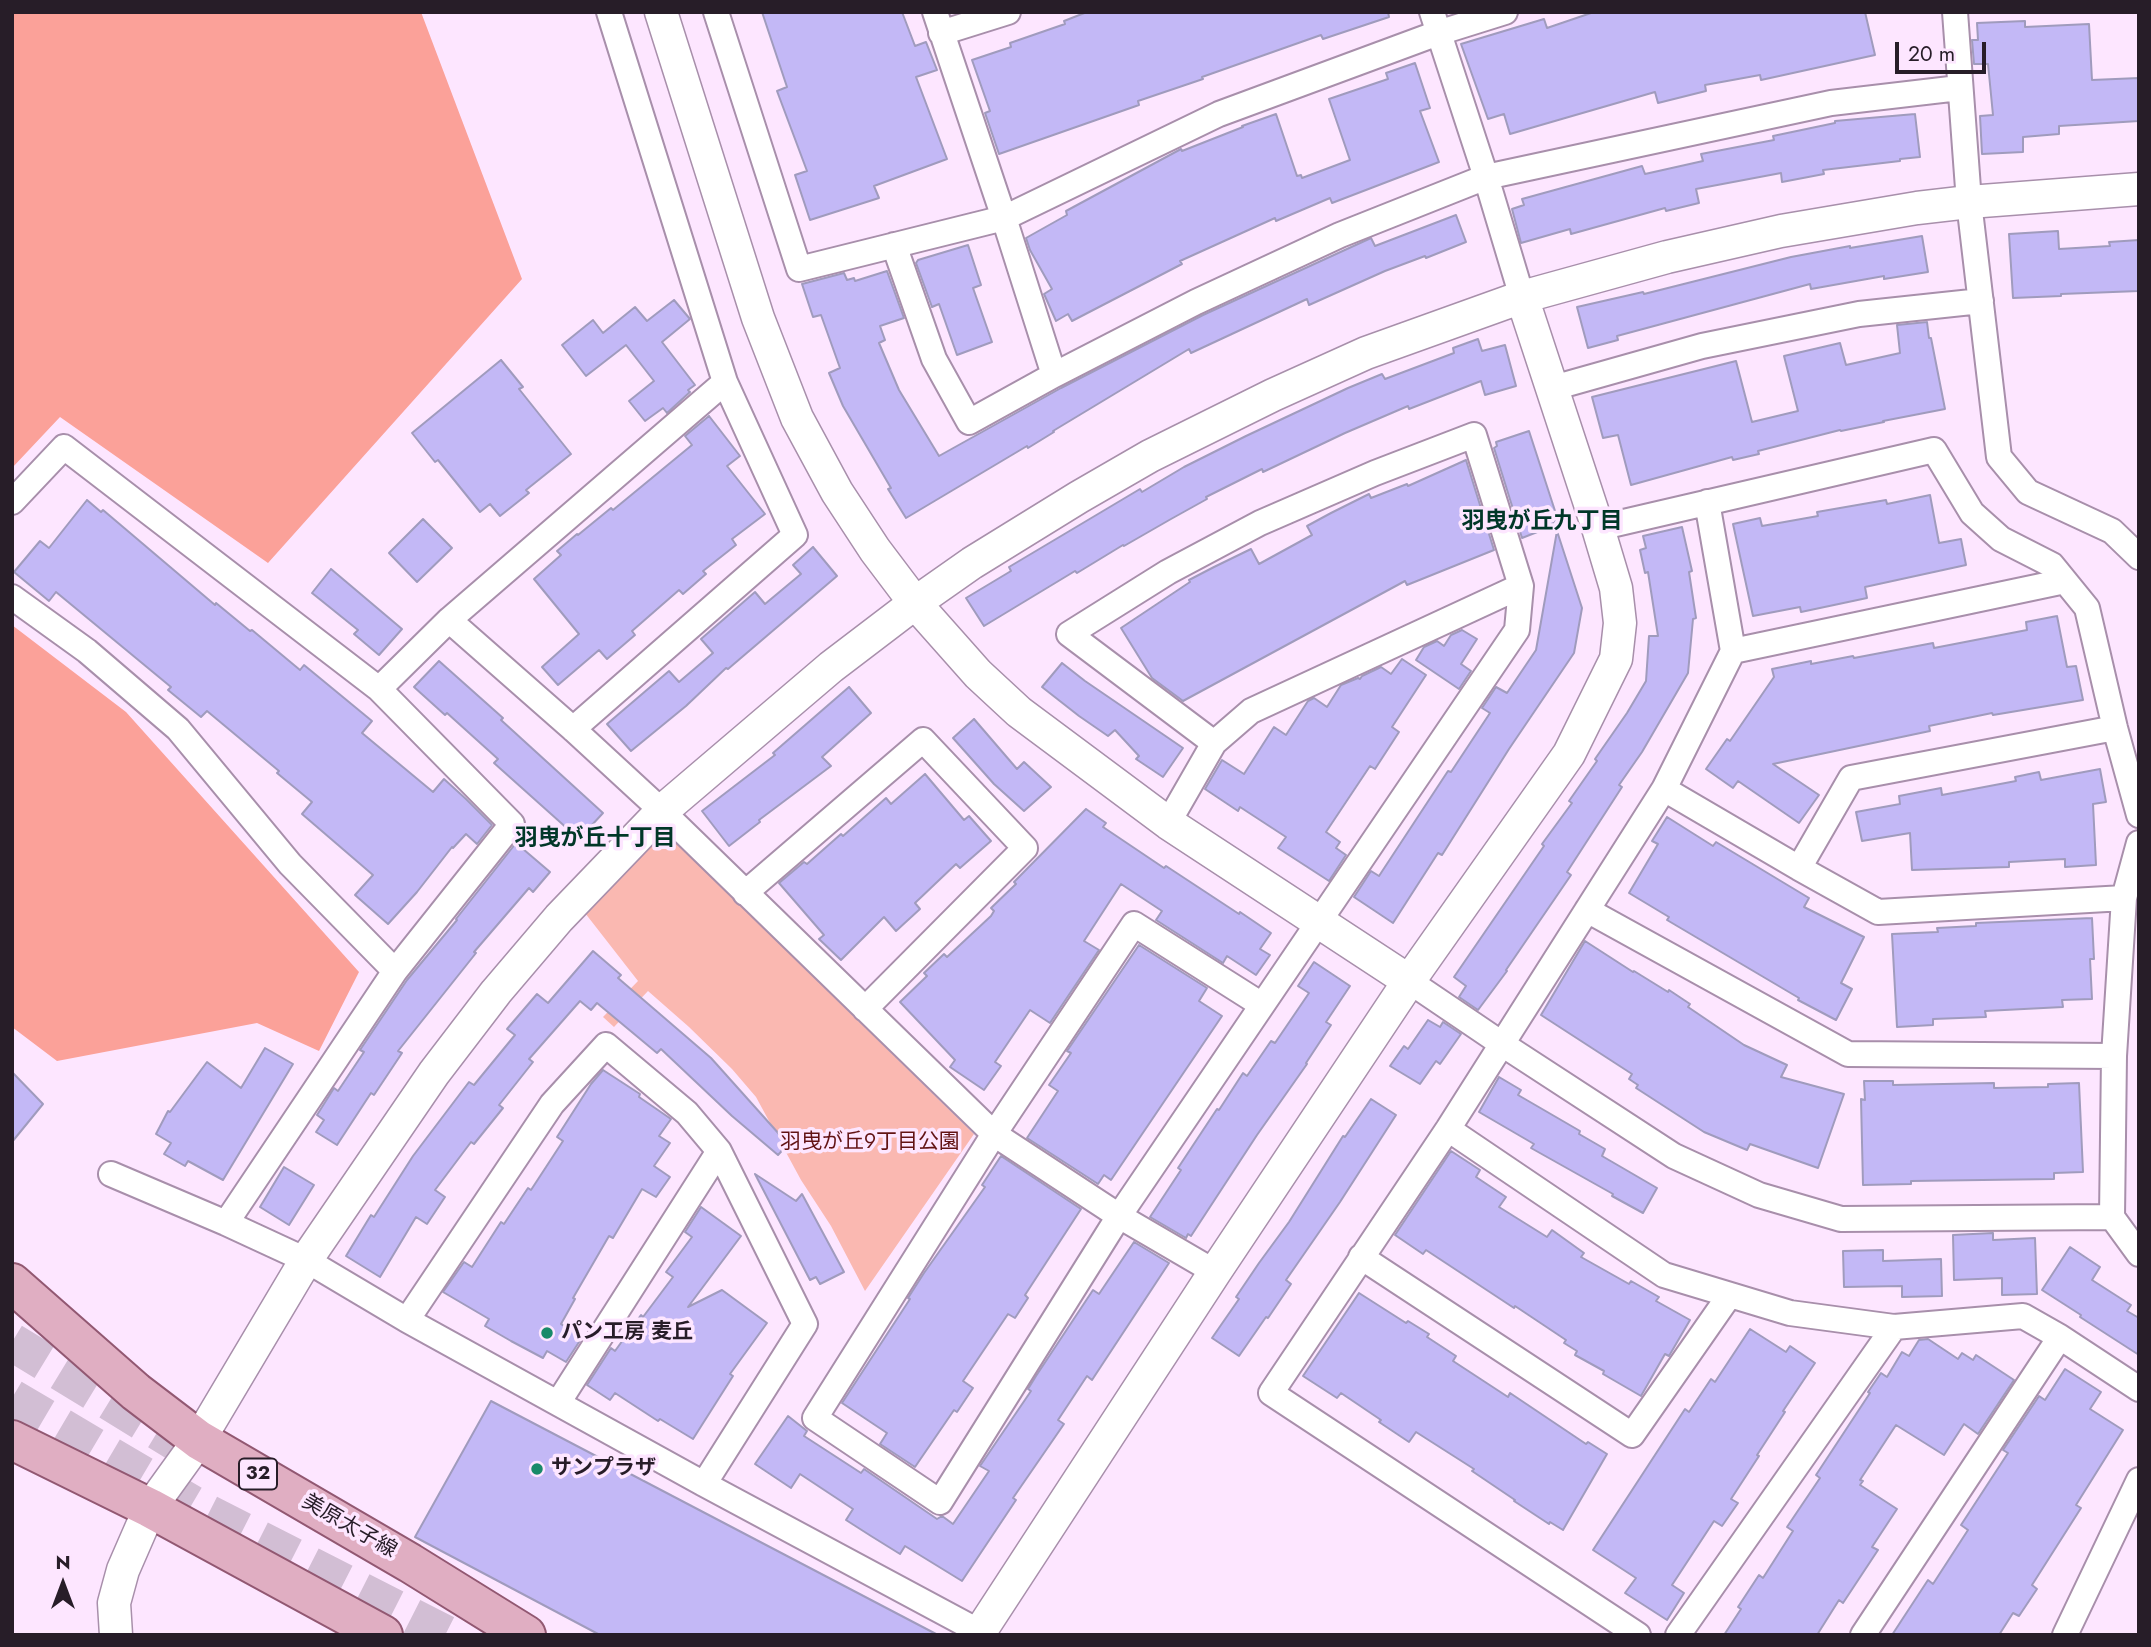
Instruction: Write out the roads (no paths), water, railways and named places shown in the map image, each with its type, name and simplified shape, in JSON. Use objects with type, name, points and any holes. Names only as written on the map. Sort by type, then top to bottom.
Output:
[{"type":"main road","name":"美原太子線","points":[[12,1283],[136,1392],[199,1440],[410,1563],[526,1635]]},
{"type":"main road","points":[[12,1440],[150,1508],[383,1635]]},
{"type":"street","points":[[573,729],[795,535],[725,382],[609,12]]},
{"type":"street","points":[[661,12],[758,318],[797,418],[837,492],[875,550],[915,603],[978,674],[1018,712],[1168,823],[1674,1156],[1759,1195],[1841,1219],[2112,1217]]},
{"type":"street","points":[[716,12],[799,269],[1004,218],[1219,114],[1435,22],[1505,12]]},
{"type":"street","points":[[1008,12],[938,23],[1054,375]]},
{"type":"street","points":[[1955,12],[1969,202],[1999,457],[2028,492],[2112,531],[2139,557]]},
{"type":"street","points":[[111,1174],[306,1260],[407,1320],[704,1485],[979,1633],[1409,981],[1569,754],[1616,659],[1620,623],[1616,588],[1435,22]]},
{"type":"street","points":[[894,245],[934,359],[970,422],[1054,375],[1196,302],[1340,235],[1486,177],[1831,103],[1959,88]]},
{"type":"street","points":[[116,1635],[114,1603],[123,1570],[150,1508],[199,1440],[306,1260],[434,1073],[496,992],[559,918],[662,811],[831,667],[915,603],[972,563],[1150,456],[1273,395],[1366,353],[1522,297],[1667,257],[1781,230],[1969,202],[2139,189]]},
{"type":"street","points":[[1553,388],[1702,345],[1859,314],[1981,301]]},
{"type":"street","points":[[379,689],[449,620],[725,382]]},
{"type":"street","points":[[1214,743],[1069,634],[1168,572],[1260,523],[1375,472],[1474,435],[1521,586],[1517,630],[1119,1216],[940,1502],[815,1418],[994,1134],[1134,924],[1262,1005]]},
{"type":"street","points":[[12,502],[64,447],[379,689],[512,824],[395,971],[226,1223]]},
{"type":"street","points":[[1598,528],[1934,450],[1972,513],[2001,539],[2052,565],[2087,608],[2139,815]]},
{"type":"street","points":[[1638,1635],[1272,1393],[1448,1129],[1664,789],[1733,651],[1707,502]]},
{"type":"street","points":[[1733,651],[2065,581]]},
{"type":"street","points":[[1168,823],[1214,743],[1251,711],[1521,586]]},
{"type":"street","points":[[12,597],[87,651],[178,729],[290,864],[395,971]]},
{"type":"street","points":[[449,620],[662,811],[994,1134],[1119,1216],[1215,1272]]},
{"type":"street","points":[[1799,867],[1851,778],[2115,727]]},
{"type":"street","points":[[745,893],[923,740],[1025,848],[865,1009]]},
{"type":"street","points":[[1664,789],[1878,912],[2124,898]]},
{"type":"street","points":[[2139,843],[2124,898],[2114,1056],[2112,1217],[2139,1254]]},
{"type":"street","points":[[1587,910],[1848,1054],[2114,1056]]},
{"type":"street","points":[[407,1320],[552,1104],[606,1045],[687,1113],[719,1151],[805,1324],[704,1485]]},
{"type":"street","points":[[1448,1129],[1664,1275],[1790,1313],[1894,1327],[2023,1316],[2139,1389]]},
{"type":"street","points":[[558,1403],[719,1151]]},
{"type":"street","points":[[1361,1257],[1632,1435],[1729,1296]]},
{"type":"street","points":[[1678,1635],[1894,1327]]},
{"type":"street","points":[[1863,1635],[2060,1337]]},
{"type":"street","points":[[2065,1635],[2139,1480]]},
{"type":"tunnel","points":[[12,1342],[189,1450]]},
{"type":"tunnel","points":[[12,1398],[207,1513],[447,1635]]},
{"type":"place","name":"パン工房 麦丘","points":[[547,1333]]},
{"type":"place","name":"サンプラザ","points":[[537,1469]]},
{"type":"district","name":"羽曳が丘九丁目","points":[[1542,522]]},
{"type":"district","name":"羽曳が丘十丁目","points":[[595,839]]},
{"type":"park label","name":"羽曳が丘9丁目公園","points":[[870,1143]]}]
